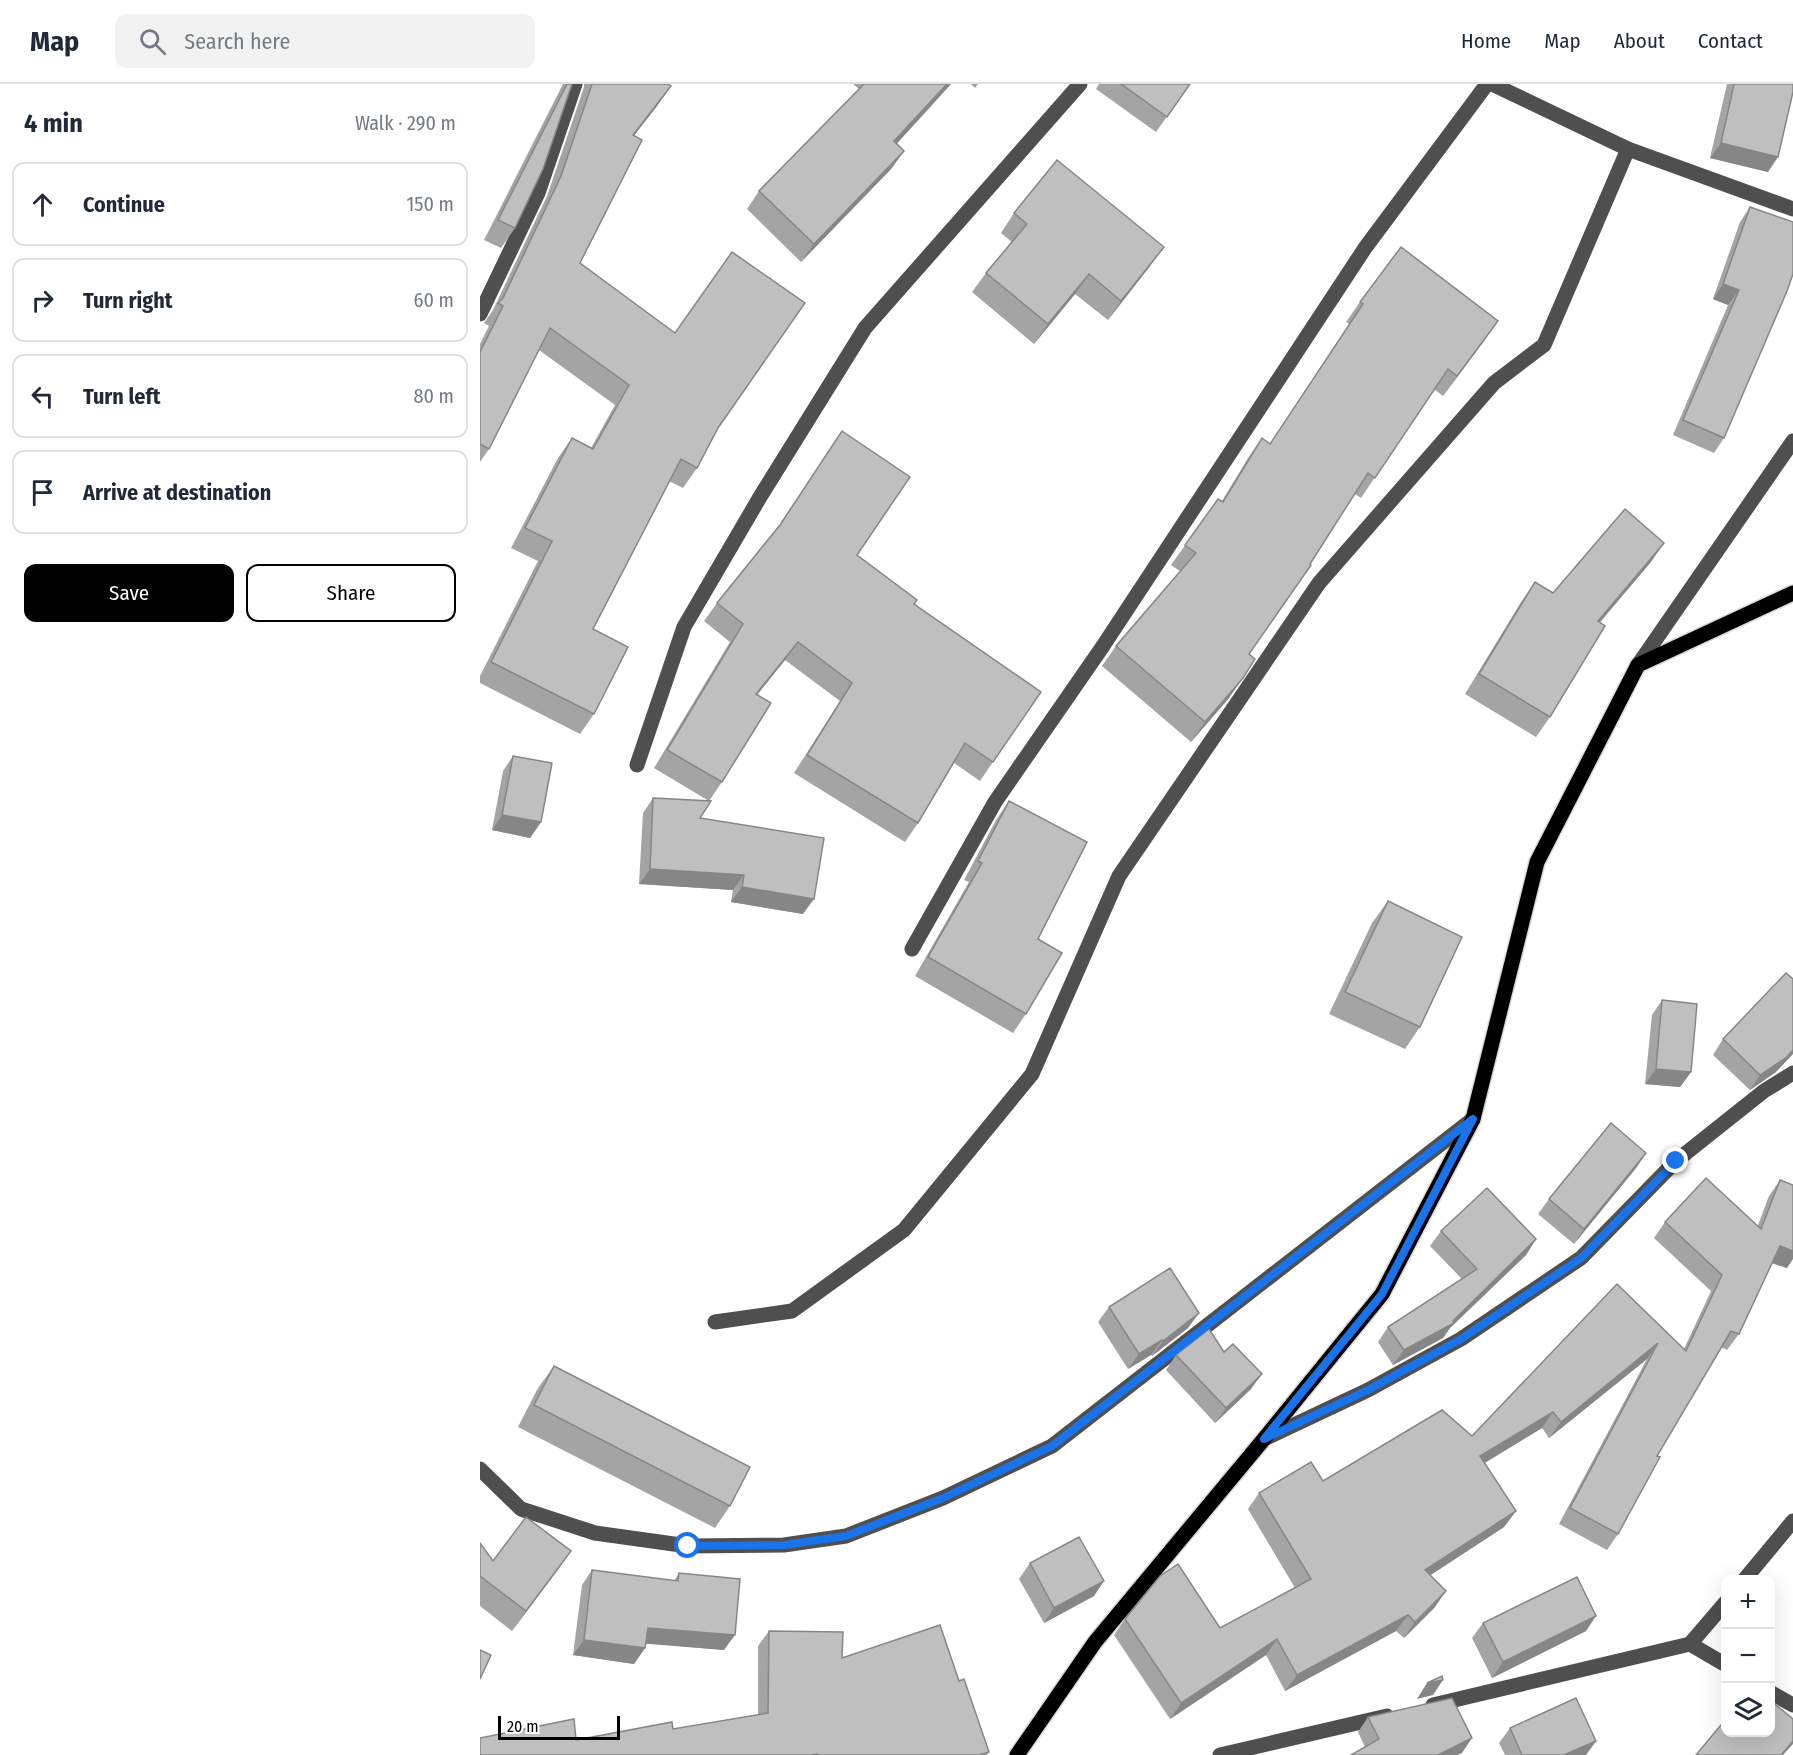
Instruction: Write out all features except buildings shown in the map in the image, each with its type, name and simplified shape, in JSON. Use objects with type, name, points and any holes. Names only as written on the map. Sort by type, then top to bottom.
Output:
[{"type":"main road","points":[[1017,1755],[1095,1641],[1382,1294],[1473,1119],[1537,862],[1638,665],[1793,593]]},
{"type":"street","points":[[480,314],[538,193],[575,84]]},
{"type":"street","points":[[637,765],[684,627],[760,497],[865,328],[1080,84]]},
{"type":"street","points":[[912,950],[995,802],[1103,646],[1365,248],[1487,84]]},
{"type":"street","points":[[1492,84],[1628,149],[1793,209]]},
{"type":"street","points":[[715,1322],[792,1311],[904,1230],[1032,1074],[1119,876],[1319,583],[1494,383],[1544,345],[1628,149]]},
{"type":"street","points":[[1638,665],[1793,441]]},
{"type":"street","points":[[1264,1439],[1368,1390],[1461,1339],[1581,1258],[1676,1161],[1764,1091],[1793,1073]]},
{"type":"street","points":[[480,1469],[521,1509],[595,1533],[688,1546],[784,1545],[846,1536],[943,1498],[1052,1446],[1473,1119]]},
{"type":"street","points":[[1748,1575],[1793,1521]]},
{"type":"street","points":[[1220,1755],[1690,1644],[1721,1607]]},
{"type":"street","points":[[1690,1644],[1721,1663]]},
{"type":"street","points":[[1775,1695],[1793,1705]]},
{"type":"route","points":[[688,1546],[784,1545],[846,1536],[943,1498],[1052,1446],[1473,1119],[1382,1294],[1264,1439],[1368,1390],[1461,1339],[1581,1258],[1676,1161]]}]
